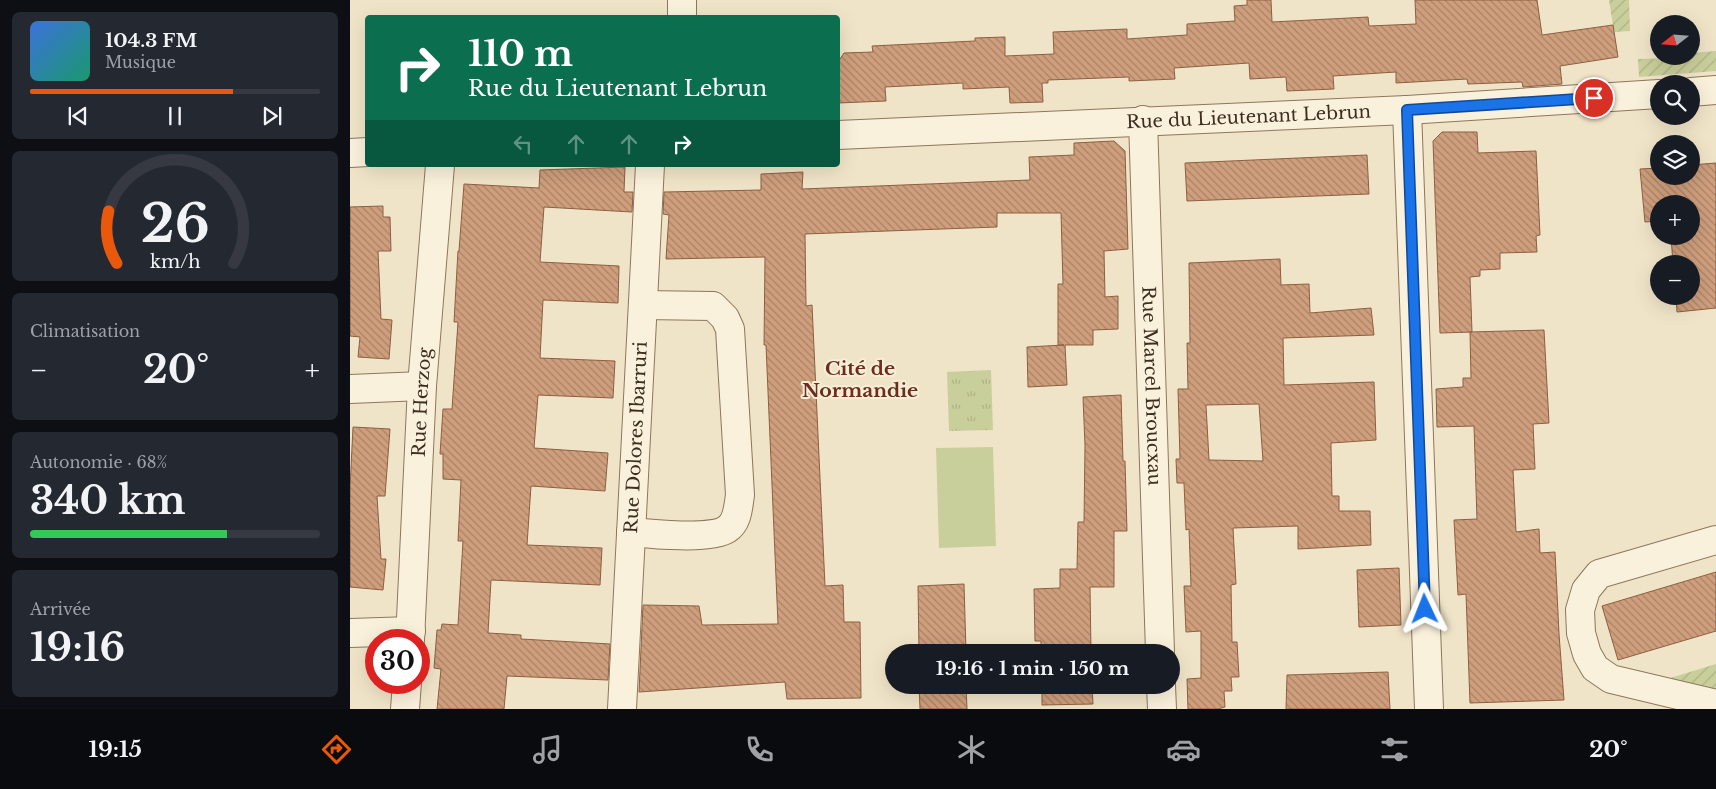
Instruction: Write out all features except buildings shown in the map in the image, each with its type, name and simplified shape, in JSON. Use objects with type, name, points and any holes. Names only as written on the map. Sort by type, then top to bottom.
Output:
[{"type":"street","points":[[682,0],[682,15]]},
{"type":"street","points":[[1700,91],[1716,90]]},
{"type":"street","name":"Rue du Lieutenant Lebrun","points":[[840,134],[1407,110],[1650,95]]},
{"type":"street","points":[[1407,110],[1429,709]]},
{"type":"street","name":"Rue Marcel Broucxau","points":[[1143,120],[1160,644]]},
{"type":"street","points":[[350,153],[365,152]]},
{"type":"street","name":"Rue Herzog","points":[[411,629],[422,386],[440,167]]},
{"type":"street","name":"Rue Dolores Ibarruri","points":[[622,709],[650,167]]},
{"type":"street","points":[[631,532],[718,534],[728,529],[737,516],[740,494],[730,329],[725,318],[713,306],[643,305]]},
{"type":"street","points":[[350,389],[422,386]]},
{"type":"street","points":[[1716,540],[1599,574],[1586,590],[1580,610],[1580,633],[1587,654],[1595,668],[1611,679],[1716,704]]},
{"type":"street","points":[[350,633],[365,634]]},
{"type":"street","points":[[405,709],[406,694]]},
{"type":"street","points":[[1161,694],[1162,709]]},
{"type":"green space","points":[[1609,0],[1629,0],[1630,31],[1614,32]]},
{"type":"green space","points":[[1716,51],[1716,71],[1639,77],[1638,59],[1650,59],[1650,65],[1700,65],[1700,52]]},
{"type":"green space","points":[[991,370],[993,430],[949,431],[947,372]]},
{"type":"green space","points":[[993,447],[996,546],[939,548],[936,448]]},
{"type":"green space","points":[[1716,664],[1716,691],[1667,679]]},
{"type":"district","name":"Cité de Normandie","points":[[860,379]]},
{"type":"route","points":[[1425,609],[1407,110],[1594,98]]}]
